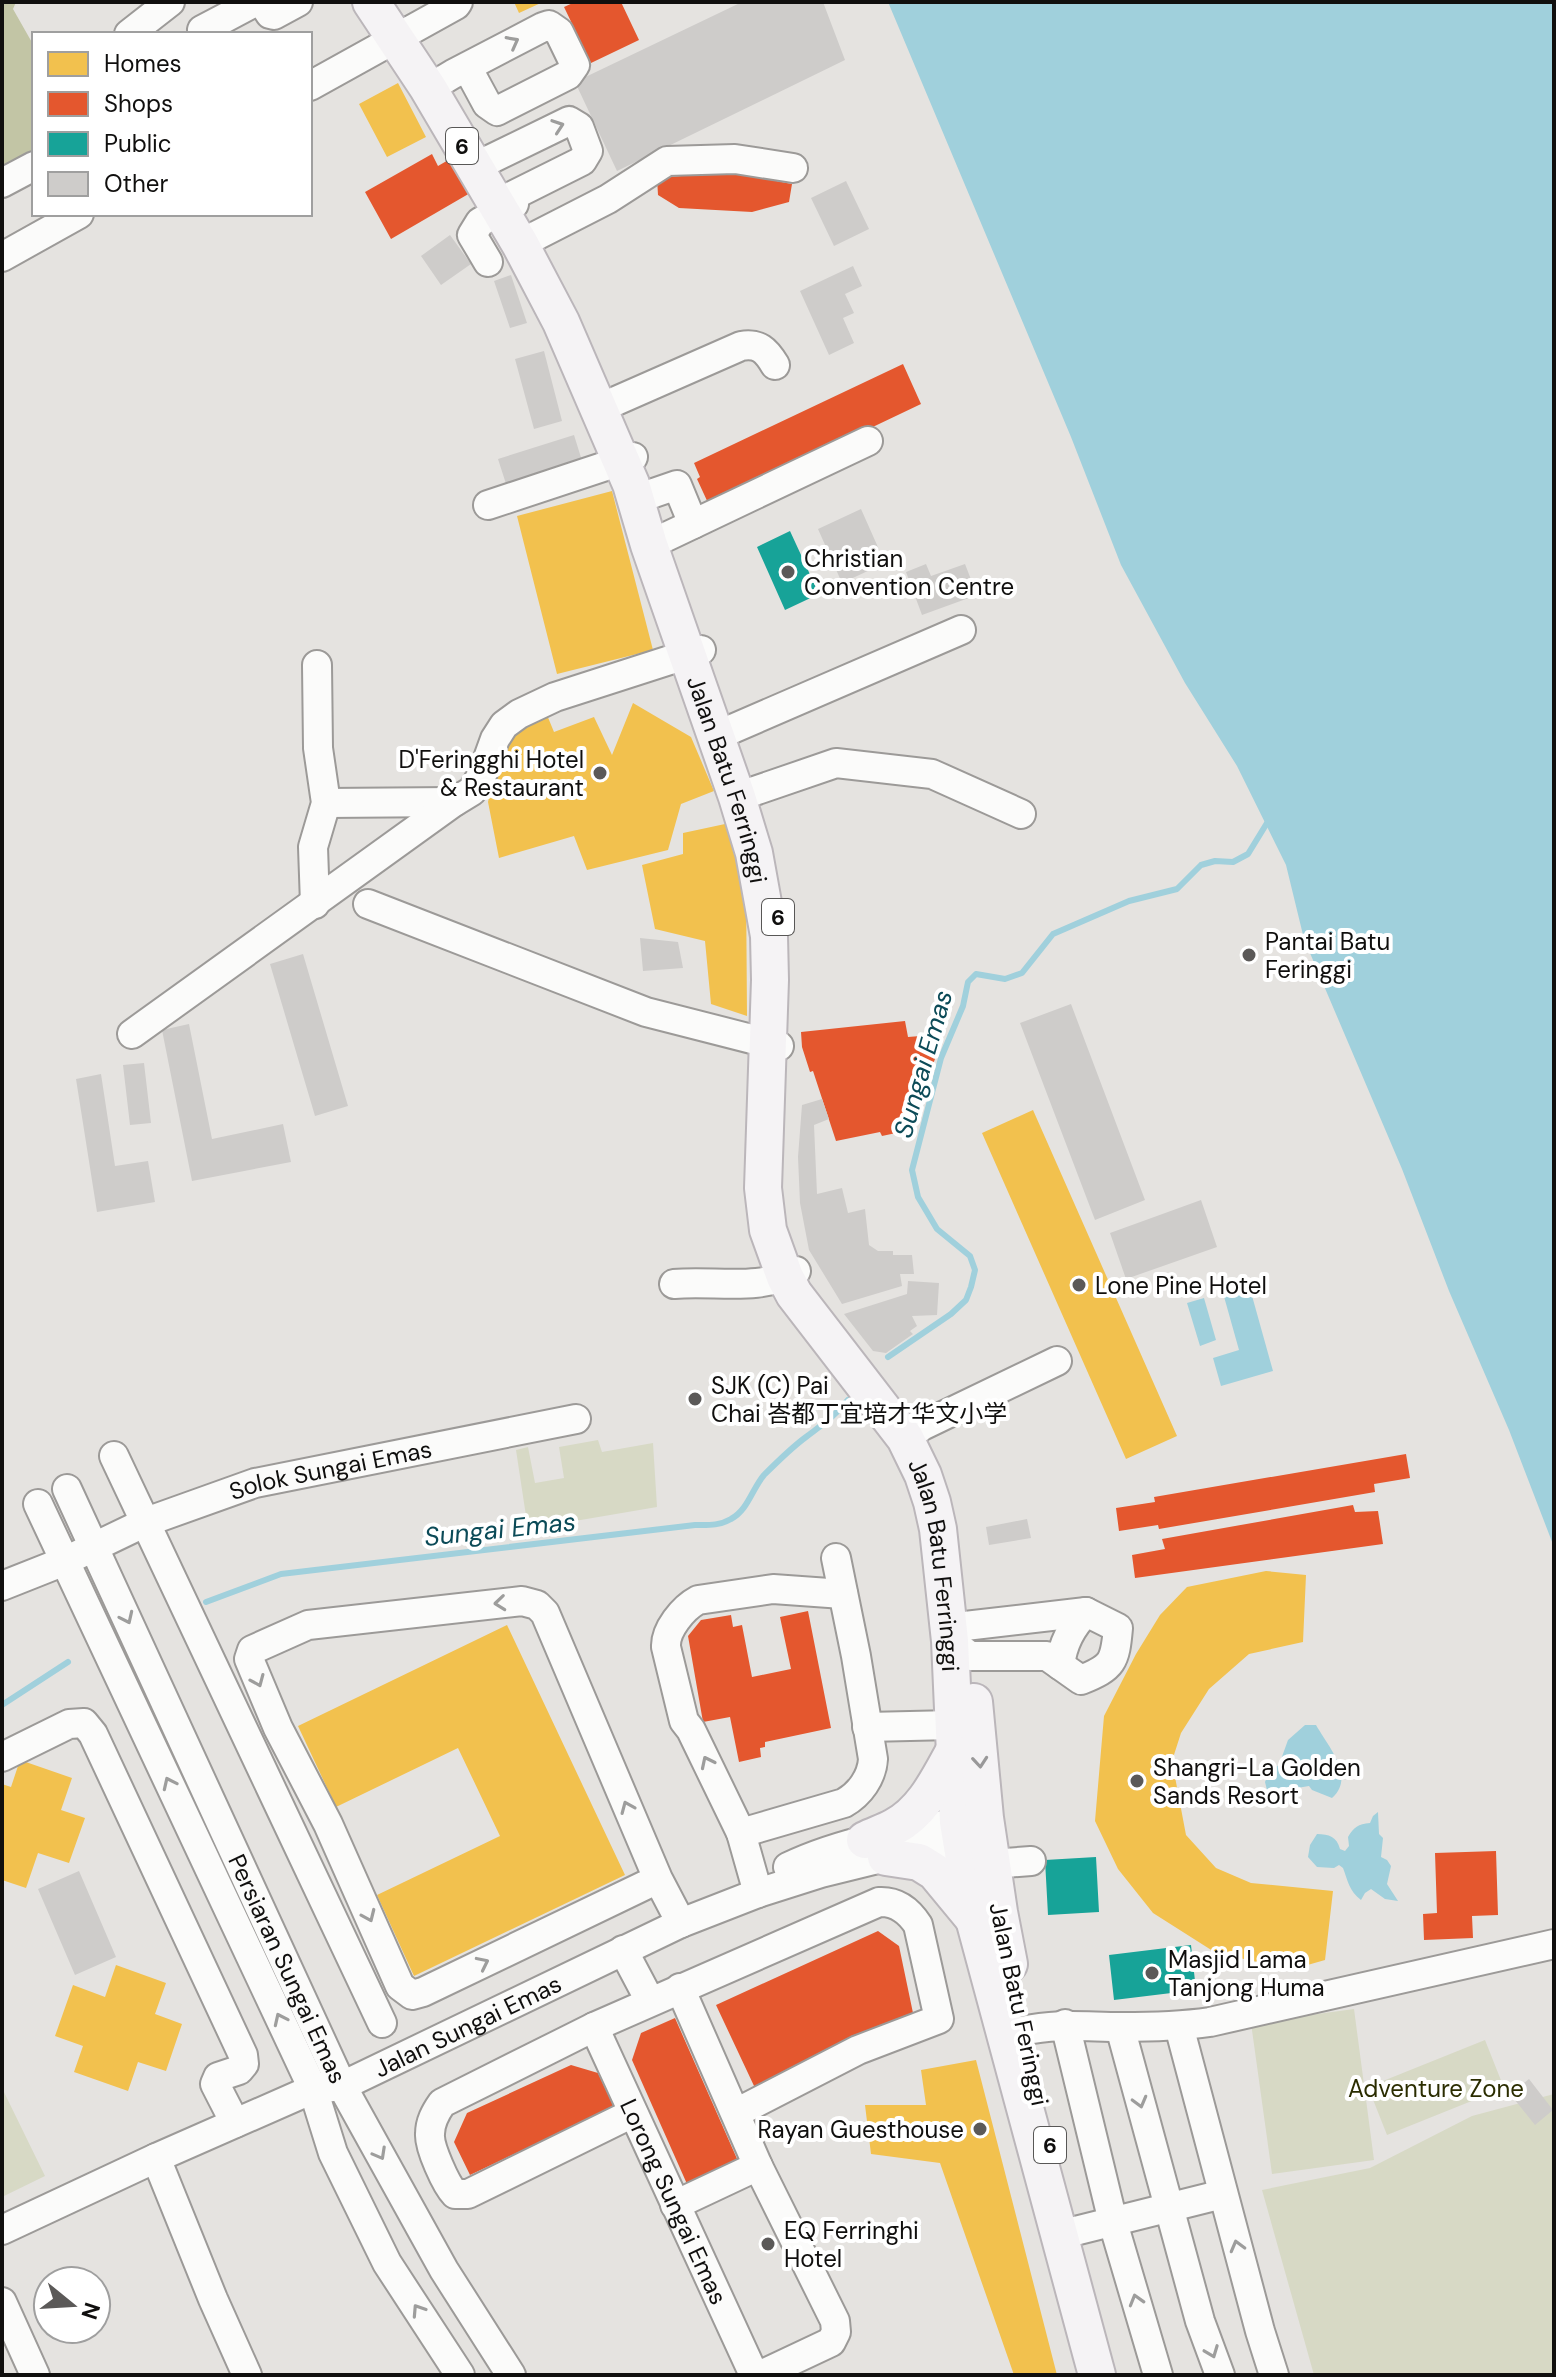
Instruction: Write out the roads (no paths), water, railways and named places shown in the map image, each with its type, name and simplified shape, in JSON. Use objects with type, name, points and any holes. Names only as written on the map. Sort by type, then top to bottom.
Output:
[{"type":"main road","name":"Jalan Batu Ferringgi","points":[[371,2],[401,23],[455,74],[505,204]]},
{"type":"main road","name":"Jalan Batu Ferringgi","points":[[401,23],[526,241],[606,406],[628,459],[743,795],[769,936],[773,1044],[763,1188],[768,1230],[805,1309],[914,1432],[940,1468],[956,1536],[977,1838]]},
{"type":"main road","name":"Jalan Batu Ferringgi","points":[[628,459],[648,495],[655,542]]},
{"type":"main road","name":"Jalan Batu Ferringgi","points":[[961,1641],[953,1739],[977,1838]]},
{"type":"main road","points":[[953,1739],[925,1800],[876,1848],[919,1862],[935,1872],[974,1919]]},
{"type":"main road","name":"Jalan Batu Feringgi","points":[[977,1838],[974,1919],[1097,2375]]},
{"type":"main road","name":"Jalan Batu Feringgi","points":[[977,1838],[1071,2232],[1109,2375]]},
{"type":"street","points":[[132,32],[170,2]]},
{"type":"street","points":[[202,30],[255,2]]},
{"type":"street","points":[[262,2],[274,15],[298,2]]},
{"type":"street","points":[[312,85],[401,23],[458,2]]},
{"type":"street","points":[[488,262],[472,235],[480,222],[586,157],[587,145],[579,127],[574,123],[562,122],[489,160]]},
{"type":"street","points":[[526,241],[608,199],[667,161],[735,159],[793,168]]},
{"type":"street","points":[[2,183],[32,167]]},
{"type":"street","points":[[2,257],[75,216]]},
{"type":"street","points":[[606,406],[741,346],[753,344],[764,349],[775,365]]},
{"type":"street","points":[[655,542],[868,441]]},
{"type":"street","points":[[488,505],[628,459]]},
{"type":"street","points":[[648,495],[677,485],[693,524]]},
{"type":"street","points":[[721,734],[961,630]]},
{"type":"street","points":[[132,1034],[472,791],[482,775],[495,739],[504,725],[519,714],[555,697],[694,652]]},
{"type":"street","points":[[315,904],[313,847],[326,803],[318,748],[317,665]]},
{"type":"street","points":[[743,795],[836,763],[932,774],[1021,814]]},
{"type":"street","points":[[326,803],[454,802]]},
{"type":"street","points":[[368,904],[646,1012],[773,1044]]},
{"type":"street","points":[[674,1284],[765,1283],[790,1274]]},
{"type":"street","points":[[914,1432],[1057,1361]]},
{"type":"street","name":"Solok Sungai Emas","points":[[2,1586],[65,1561],[146,1522],[255,1483],[576,1419]]},
{"type":"street","points":[[114,1456],[382,2023]]},
{"type":"street","name":"Persiaran Sungai Emas","points":[[67,1489],[342,2086],[444,2270],[511,2375]]},
{"type":"street","name":"Persiaran Sungai Emas","points":[[38,1504],[313,2089],[333,2153],[387,2263],[460,2375]]},
{"type":"street","points":[[741,1833],[851,1799],[867,1781],[873,1766],[856,1656],[836,1558]]},
{"type":"street","points":[[758,1893],[741,1833],[684,1721],[666,1636],[690,1604],[698,1600],[773,1589],[843,1594]]},
{"type":"street","points":[[658,1879],[412,1995],[400,1986],[328,1824],[278,1728],[249,1654],[308,1625],[522,1601],[537,1605],[545,1613],[658,1879],[681,1923]]},
{"type":"street","points":[[1086,1612],[1118,1628],[1116,1655],[1102,1672],[1081,1680],[1047,1656],[961,1641],[1086,1612]]},
{"type":"street","points":[[1060,1665],[1063,1647],[1074,1625],[1086,1612]]},
{"type":"street","points":[[2,1757],[69,1724],[84,1723],[93,1734],[243,2055],[244,2064],[239,2070],[218,2077],[215,2084],[235,2123]]},
{"type":"street","points":[[867,1727],[953,1739]]},
{"type":"street","name":"Jalan Sungai Emas","points":[[2,2230],[313,2089],[342,2086],[681,1923],[821,1873],[876,1848],[977,1838],[1031,1861]]},
{"type":"street","points":[[633,2113],[468,2194],[455,2194],[448,2187],[429,2137],[433,2118],[442,2103],[594,2027],[879,1902],[890,1901],[910,1912],[918,1925],[939,2019],[858,2050],[736,2113]]},
{"type":"street","points":[[1022,2031],[1065,2024],[1120,2027],[1210,2022],[1554,1944]]},
{"type":"street","points":[[623,1950],[650,2001]]},
{"type":"street","points":[[680,1988],[758,2166],[835,2321],[836,2332],[831,2342],[761,2375]]},
{"type":"street","points":[[1065,2024],[1113,2221],[1158,2375]]},
{"type":"street","points":[[1179,2026],[1274,2375]]},
{"type":"street","name":"Lorong Sungai Emas","points":[[594,2027],[754,2375]]},
{"type":"street","points":[[1120,2027],[1200,2321],[1220,2375]]},
{"type":"street","points":[[156,2158],[247,2375]]},
{"type":"street","points":[[675,2205],[758,2166]]},
{"type":"street","points":[[1071,2232],[1223,2194]]},
{"type":"street","points":[[2,2302],[35,2375]]},
{"type":"water","points":[[888,2],[1554,2],[1554,1547],[1402,1169],[1304,939],[1286,865],[1237,766],[1185,683],[1121,565],[1071,437]]},
{"type":"water","points":[[1249,1285],[1273,1371],[1221,1386],[1213,1358],[1239,1350],[1223,1293]]},
{"type":"water","points":[[1204,1298],[1216,1340],[1200,1346],[1187,1303]]},
{"type":"water","points":[[1305,1725],[1316,1725],[1338,1762],[1341,1781],[1339,1790],[1332,1798],[1309,1786],[1297,1788],[1285,1799],[1267,1790],[1265,1782],[1270,1770],[1279,1765],[1288,1740]]},
{"type":"water","points":[[1378,1812],[1379,1834],[1383,1838],[1381,1857],[1391,1866],[1387,1884],[1398,1901],[1385,1899],[1371,1889],[1361,1900],[1351,1889],[1343,1868],[1339,1865],[1334,1868],[1317,1867],[1308,1857],[1310,1845],[1317,1834],[1332,1837],[1345,1851],[1352,1831],[1359,1825],[1370,1823]]},
{"type":"waterway","name":"Sungai Emas","points":[[888,1357],[951,1314],[966,1300],[975,1270],[970,1256],[937,1229],[918,1197],[912,1170],[941,1058],[963,1006],[968,982],[976,974],[1005,979],[1022,973],[1053,934],[1129,901],[1177,889],[1201,865],[1215,861],[1233,862],[1248,854],[1267,823]]},
{"type":"waterway","name":"Sungai Emas","points":[[206,1602],[281,1574],[722,1523],[742,1510],[774,1465],[848,1400]]},
{"type":"waterway","name":"Sungai Emas","points":[[2,1705],[68,1662]]},
{"type":"place","name":"Christian Convention Centre","points":[[788,572]]},
{"type":"place","name":"D'Feringghi Hotel & Restaurant","points":[[600,773]]},
{"type":"place","name":"Pantai Batu Feringgi","points":[[1249,955]]},
{"type":"place","name":"Lone Pine Hotel","points":[[1079,1285]]},
{"type":"place","name":"SJK (C) Pai Chai 峇都丁宜培才华文小学","points":[[695,1399]]},
{"type":"place","name":"Shangri-La Golden Sands Resort","points":[[1137,1781]]},
{"type":"place","name":"Masjid Lama Tanjong Huma","points":[[1152,1973]]},
{"type":"place","name":"Rayan Guesthouse","points":[[980,2129]]},
{"type":"place","name":"EQ Ferringhi Hotel","points":[[768,2244]]},
{"type":"park label","name":"Adventure Zone","points":[[1436,2088]]}]
